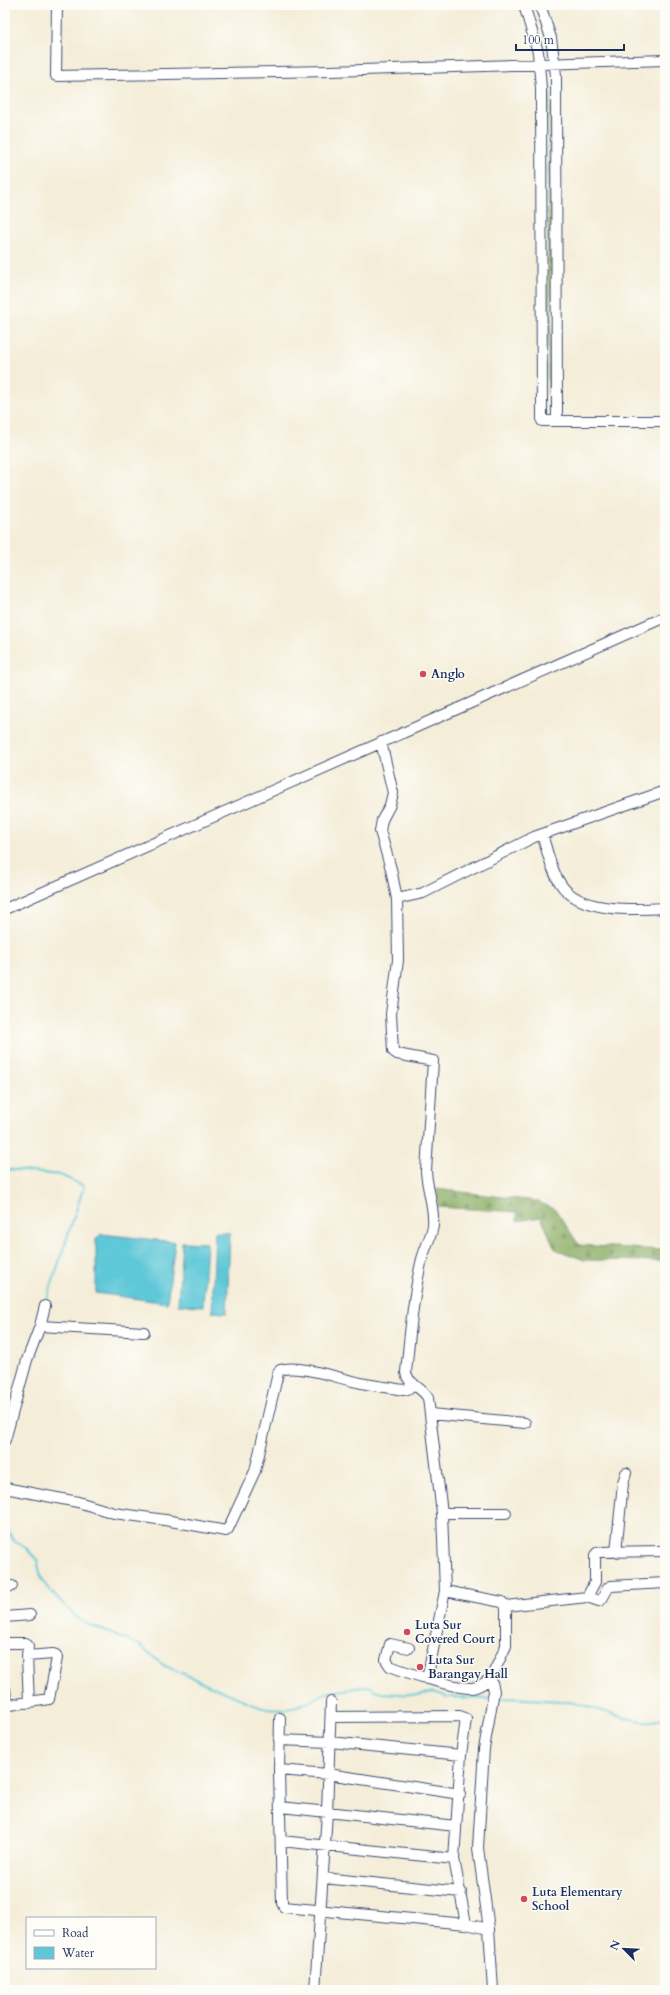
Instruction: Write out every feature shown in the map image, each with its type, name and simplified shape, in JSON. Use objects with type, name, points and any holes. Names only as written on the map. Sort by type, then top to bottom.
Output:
[{"type":"street","points":[[56,5],[56,76],[665,60]]},
{"type":"street","points":[[524,5],[533,30],[539,64],[541,88],[542,421],[665,421]]},
{"type":"street","points":[[540,5],[551,38],[556,64],[557,421]]},
{"type":"street","points":[[5,909],[665,617]]},
{"type":"street","points":[[381,742],[394,793],[390,806],[382,820],[380,831],[391,869],[397,899],[398,960],[391,1014],[393,1051],[407,1057],[433,1061],[426,1171],[427,1185],[432,1200],[433,1227],[422,1258],[411,1318],[406,1372],[407,1378],[426,1394],[430,1414],[442,1513],[445,1591],[427,1678]]},
{"type":"street","points":[[397,899],[422,893],[527,840],[665,791]]},
{"type":"street","points":[[542,834],[559,882],[568,893],[577,900],[594,905],[623,909],[665,908]]},
{"type":"street","points":[[5,1440],[45,1306]]},
{"type":"street","points":[[40,1326],[144,1332]]},
{"type":"street","points":[[5,1488],[78,1502],[114,1513],[226,1531],[255,1471],[278,1373],[280,1370],[290,1368],[403,1390],[408,1389],[413,1383]]},
{"type":"street","points":[[430,1414],[525,1423]]},
{"type":"street","points":[[616,1552],[623,1483],[626,1472]]},
{"type":"street","points":[[442,1513],[506,1513]]},
{"type":"street","points":[[587,1597],[595,1582],[595,1554],[598,1552],[665,1551]]},
{"type":"street","points":[[506,1606],[587,1597],[599,1601],[611,1586],[665,1583]]},
{"type":"street","points":[[409,1648],[390,1644],[386,1660],[396,1668],[427,1678],[470,1688],[481,1685],[491,1678],[506,1646],[506,1606],[502,1602],[445,1591]]},
{"type":"street","points":[[5,1617],[30,1616]]},
{"type":"street","points":[[5,1643],[26,1643],[28,1646],[29,1703]]},
{"type":"street","points":[[5,1688],[6,1700],[10,1705],[46,1700],[51,1697],[57,1655],[27,1656]]},
{"type":"street","points":[[491,1678],[494,1691],[484,1749],[478,1848],[489,1929],[493,1990]]},
{"type":"street","points":[[315,1990],[327,1813],[332,1716],[331,1702]]},
{"type":"street","points":[[332,1716],[460,1716],[466,1719],[461,1755],[460,1794],[454,1859],[466,1924]]},
{"type":"street","points":[[280,1718],[279,1770],[282,1903],[284,1907],[466,1924],[489,1929]]},
{"type":"street","points":[[279,1740],[330,1742],[461,1755]]},
{"type":"street","points":[[279,1770],[328,1774],[460,1794]]},
{"type":"street","points":[[281,1807],[456,1826]]},
{"type":"street","points":[[281,1841],[325,1847],[454,1859]]},
{"type":"street","points":[[323,1878],[461,1892]]},
{"type":"green space","points":[[548,91],[551,93],[552,394],[550,396],[548,393]]},
{"type":"green space","points":[[437,1189],[536,1201],[555,1209],[579,1245],[662,1250],[665,1248],[665,1261],[584,1260],[555,1249],[541,1217],[517,1221],[517,1212],[438,1207]]},
{"type":"water","points":[[215,1232],[230,1233],[227,1313],[212,1312]]},
{"type":"water","points":[[101,1234],[175,1242],[167,1303],[96,1293],[96,1239]]},
{"type":"water","points":[[182,1242],[207,1243],[203,1306],[178,1305]]},
{"type":"waterway","points":[[5,1169],[60,1175],[84,1186],[47,1299]]},
{"type":"waterway","points":[[5,1525],[14,1541],[26,1548],[37,1560],[41,1577],[46,1586],[76,1617],[85,1623],[141,1646],[163,1665],[262,1708],[287,1709],[309,1702],[325,1693],[369,1686],[381,1693],[418,1695],[433,1692],[447,1697],[490,1699]]},
{"type":"waterway","points":[[496,1698],[561,1701],[586,1706],[629,1719],[643,1721],[655,1721],[665,1717]]},
{"type":"place","name":"Anglo","points":[[423,674]]},
{"type":"place","name":"Luta Sur Covered Court","points":[[407,1632]]},
{"type":"place","name":"Luta Sur Barangay Hall","points":[[420,1667]]},
{"type":"place","name":"Luta Elementary School","points":[[524,1899]]}]
